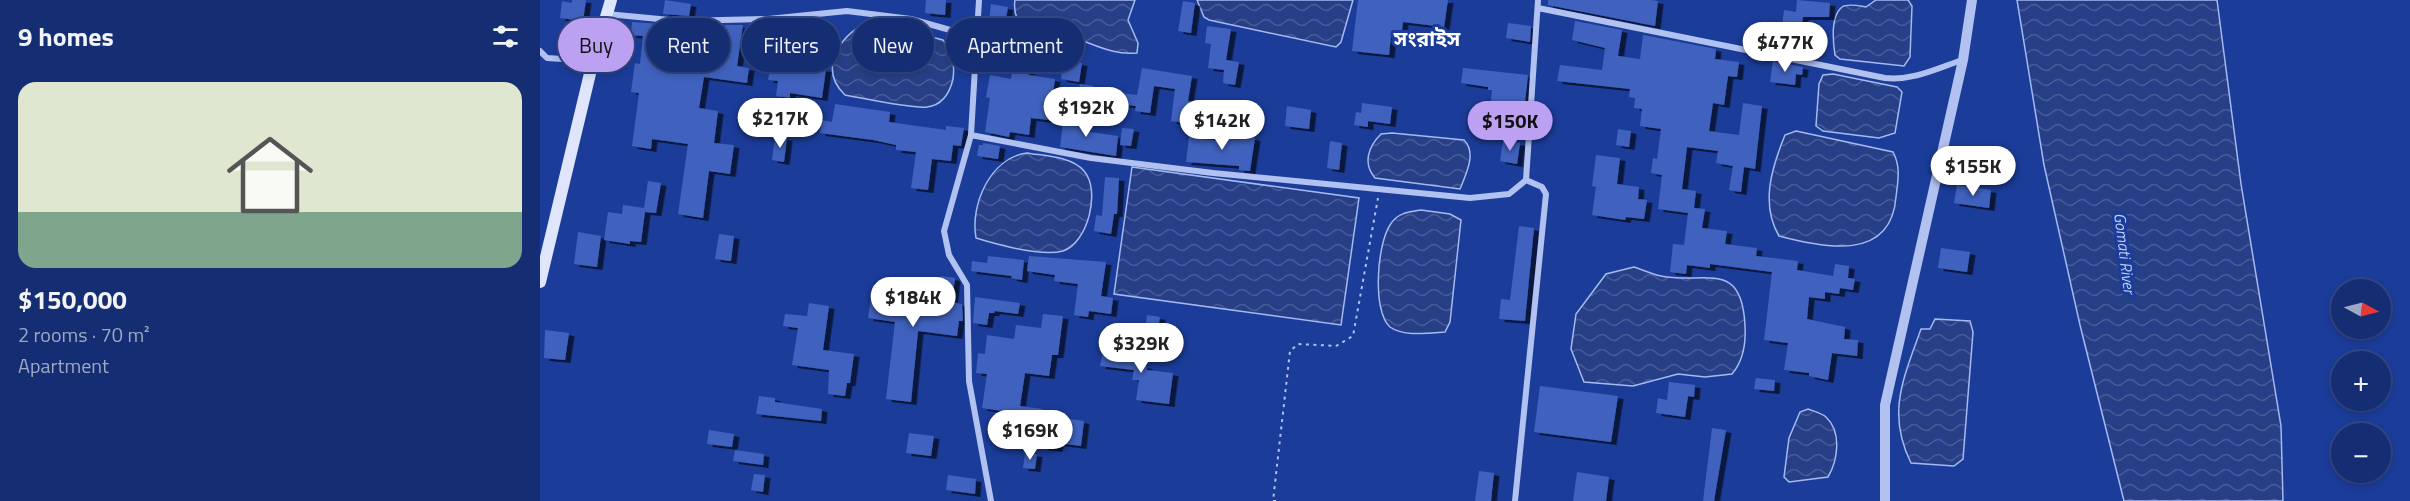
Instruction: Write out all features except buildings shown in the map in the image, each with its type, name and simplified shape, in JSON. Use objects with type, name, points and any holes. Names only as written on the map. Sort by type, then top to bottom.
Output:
[{"type":"main road","points":[[606,18],[611,0]]},
{"type":"main road","points":[[540,282],[590,72]]},
{"type":"street","points":[[977,18],[979,0]]},
{"type":"street","points":[[970,135],[1091,158],[1290,182],[1470,198],[1509,194],[1526,180],[1538,0]]},
{"type":"street","points":[[1885,501],[1885,405],[1963,60],[1972,0]]},
{"type":"street","points":[[1539,8],[1885,78],[1914,77],[1963,60]]},
{"type":"street","points":[[607,14],[680,21],[768,19],[848,11],[911,19],[946,29]]},
{"type":"street","points":[[540,51],[547,58],[558,59]]},
{"type":"street","points":[[975,72],[970,135],[944,231],[949,255],[967,285],[969,381],[991,501]]},
{"type":"street","points":[[1515,501],[1546,194],[1542,187],[1526,180]]},
{"type":"path","points":[[1276,501],[1273,501],[1290,351],[1298,344],[1336,346],[1353,336],[1380,189]]},
{"type":"water","points":[[1015,0],[1135,0],[1128,20],[1138,43],[1137,53],[1107,50],[1084,41],[1084,18],[1017,18]]},
{"type":"water","points":[[1197,0],[1353,0],[1341,42],[1336,47],[1209,20],[1204,17]]},
{"type":"water","points":[[1876,0],[1908,0],[1912,6],[1910,57],[1904,66],[1840,59],[1835,55],[1833,30],[1838,11],[1847,5],[1866,7]]},
{"type":"water","name":"Gomati River","points":[[2017,0],[2217,0],[2241,184],[2281,426],[2283,501],[2124,501],[2080,325],[2044,165]]},
{"type":"water","points":[[852,32],[852,72],[934,72],[934,38],[943,40],[946,44],[946,72],[954,72],[950,89],[941,101],[927,107],[899,105],[845,95],[837,85],[833,72],[840,72],[840,45]]},
{"type":"water","points":[[1833,74],[1897,87],[1902,92],[1895,133],[1879,138],[1823,131],[1816,126],[1819,84],[1823,75]]},
{"type":"water","points":[[1796,131],[1893,152],[1898,168],[1896,197],[1891,218],[1882,232],[1869,241],[1834,246],[1779,236],[1770,211],[1772,173],[1785,135]]},
{"type":"water","points":[[1381,134],[1464,140],[1468,145],[1470,157],[1460,189],[1375,178],[1368,161],[1370,149]]},
{"type":"water","points":[[1027,153],[1072,162],[1084,171],[1089,180],[1091,203],[1085,227],[1072,246],[1063,251],[1032,251],[976,238],[976,212],[985,185],[1003,164]]},
{"type":"water","points":[[1132,167],[1359,198],[1341,325],[1114,294]]},
{"type":"water","points":[[1421,210],[1450,214],[1461,220],[1450,322],[1445,332],[1417,334],[1395,330],[1384,319],[1381,307],[1378,278],[1386,234],[1396,218],[1407,212]]},
{"type":"water","points":[[1634,267],[1661,276],[1718,279],[1729,283],[1737,291],[1742,305],[1745,339],[1741,358],[1732,374],[1705,377],[1678,374],[1633,386],[1584,382],[1571,349],[1576,314],[1606,274]]},
{"type":"water","points":[[1935,319],[1970,321],[1973,332],[1963,459],[1954,466],[1911,463],[1900,428],[1900,395],[1909,363],[1921,329],[1930,329]]},
{"type":"water","points":[[1808,409],[1820,413],[1831,423],[1837,446],[1834,463],[1828,477],[1789,482],[1784,477],[1789,438],[1800,412]]},
{"type":"district","name":"সংরাইস","points":[[1427,39]]}]
